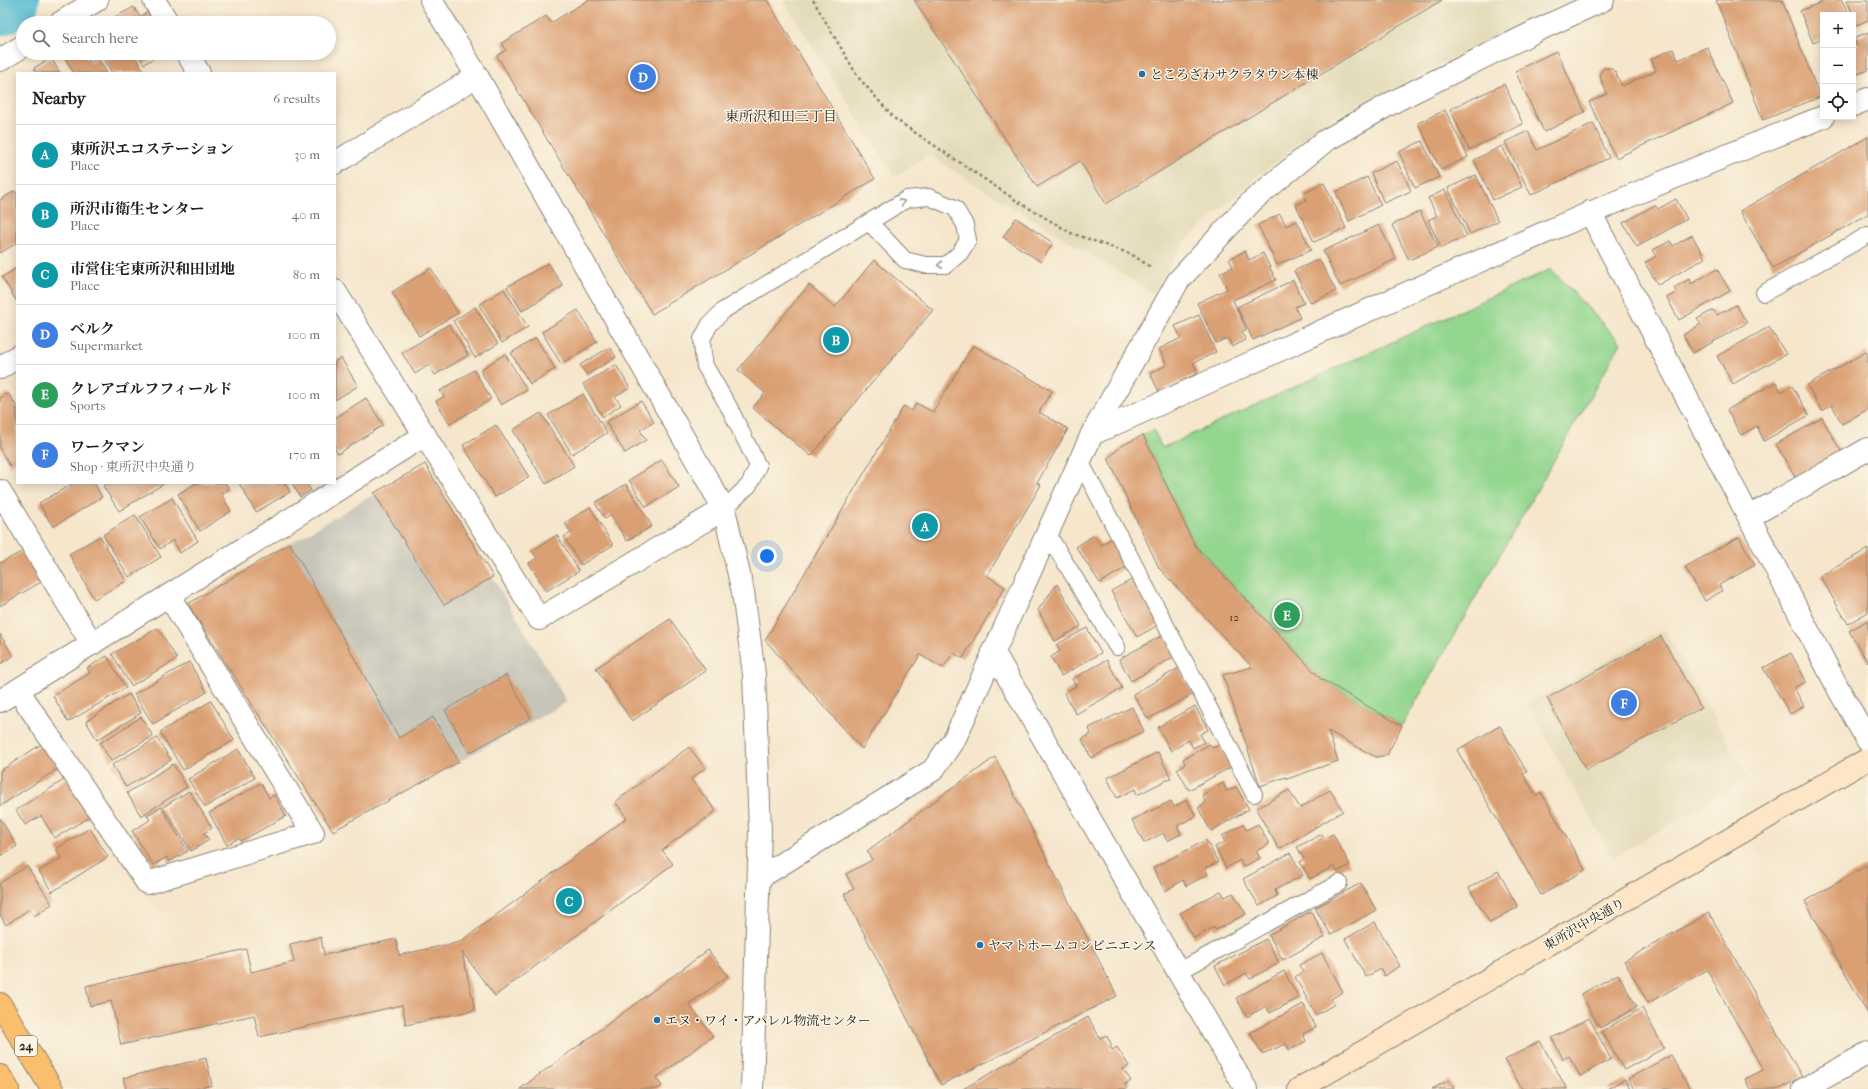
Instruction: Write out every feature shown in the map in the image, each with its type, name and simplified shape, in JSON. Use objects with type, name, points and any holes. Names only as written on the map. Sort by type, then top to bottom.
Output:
[{"type":"main road","name":"24","points":[[0,1004],[52,1089]]},
{"type":"main road","points":[[0,1076],[8,1089]]},
{"type":"street","points":[[71,16],[97,0]]},
{"type":"street","points":[[154,0],[164,16]]},
{"type":"street","points":[[431,0],[477,76],[724,509],[743,592],[754,674],[760,830],[752,1089]]},
{"type":"street","points":[[759,878],[933,770],[955,738],[1046,533],[1092,434],[1178,281],[1252,201],[1325,141],[1395,101],[1538,30],[1603,0]]},
{"type":"street","points":[[0,60],[16,50]]},
{"type":"street","points":[[191,60],[198,72]]},
{"type":"street","points":[[336,162],[477,76]]},
{"type":"street","points":[[1856,104],[1868,99]]},
{"type":"street","points":[[1092,434],[1590,212],[1694,167],[1820,118]]},
{"type":"street","points":[[1590,212],[1839,690],[1868,741]]},
{"type":"street","points":[[336,293],[539,618],[724,509]]},
{"type":"street","points":[[0,368],[16,358]]},
{"type":"street","points":[[169,596],[313,833],[147,883],[9,696],[92,644],[425,436]]},
{"type":"street","points":[[1749,516],[1868,449]]},
{"type":"street","points":[[0,491],[92,644]]},
{"type":"street","points":[[993,651],[1246,1089]]},
{"type":"street","name":"東所沢中央通り","points":[[1299,1089],[1868,759]]},
{"type":"street","points":[[1804,1089],[1868,1053]]},
{"type":"lane","points":[[724,509],[749,485],[758,466],[730,409],[705,366],[702,339],[710,324],[724,310],[869,222],[907,199],[929,197],[955,208],[965,225],[968,240],[960,253],[946,265],[925,266],[905,260],[869,222]]},
{"type":"lane","points":[[1764,293],[1868,235]]},
{"type":"lane","points":[[1080,461],[1254,794]]},
{"type":"lane","points":[[1046,533],[1117,647]]},
{"type":"lane","points":[[1178,972],[1339,883]]},
{"type":"path","points":[[813,0],[858,77],[895,119],[1016,201],[1072,233],[1130,254],[1163,276],[1174,289]]},
{"type":"shaded area","points":[[783,0],[1569,0],[1327,121],[1254,179],[1183,244],[1153,293],[928,155],[895,177]]},
{"type":"shaded area","points":[[425,464],[567,702],[333,831],[188,604]]},
{"type":"shaded area","points":[[1664,629],[1748,778],[1613,858],[1527,704]]},
{"type":"green space","points":[[1551,269],[1621,343],[1402,726],[1321,679],[1194,544],[1143,435],[1154,430],[1162,448]]},
{"type":"building","points":[[588,0],[767,0],[875,179],[652,314],[497,56],[506,50],[502,43],[546,16],[551,23]]},
{"type":"building","name":"ところざわサクラタウン本棟","points":[[914,0],[1442,0],[1106,204],[1080,161],[1037,187]]},
{"type":"building","points":[[1716,0],[1782,0],[1820,97],[1763,120]]},
{"type":"building","points":[[1827,0],[1842,0],[1848,12],[1820,12],[1820,40],[1813,43],[1800,11]]},
{"type":"building","points":[[1847,0],[1868,0],[1868,20],[1857,25],[1856,12],[1852,12]]},
{"type":"building","points":[[134,7],[139,16],[117,16]]},
{"type":"building","points":[[147,12],[150,16],[141,16]]},
{"type":"building","points":[[1868,32],[1868,70],[1856,75],[1857,45],[1856,37]]},
{"type":"building","points":[[1707,47],[1733,103],[1616,158],[1589,102],[1607,94],[1600,73],[1604,68],[1611,68],[1615,72],[1622,86],[1656,71],[1651,59],[1673,49],[1678,60]]},
{"type":"building","points":[[1556,51],[1585,112],[1544,132],[1515,71]]},
{"type":"building","points":[[48,60],[52,60],[59,72],[36,72],[34,68]]},
{"type":"building","points":[[66,60],[88,60],[90,63],[95,60],[99,60],[106,72],[73,72]]},
{"type":"building","points":[[104,60],[137,60],[144,72],[111,72]]},
{"type":"building","points":[[141,60],[151,60],[144,64]]},
{"type":"building","points":[[1504,84],[1523,124],[1469,150],[1450,109]]},
{"type":"building","points":[[1445,110],[1468,157],[1441,170],[1418,123]]},
{"type":"building","points":[[1593,123],[1609,158],[1531,195],[1505,142],[1528,131],[1537,150]]},
{"type":"building","points":[[1868,137],[1868,214],[1773,268],[1740,211]]},
{"type":"building","points":[[1422,141],[1439,177],[1415,188],[1399,152]]},
{"type":"building","points":[[1502,146],[1522,187],[1493,200],[1474,160]]},
{"type":"building","points":[[1397,161],[1411,191],[1384,203],[1371,173]]},
{"type":"building","points":[[1476,175],[1498,221],[1470,234],[1448,188]]},
{"type":"building","points":[[1367,177],[1381,205],[1349,221],[1336,192]]},
{"type":"building","points":[[1324,183],[1346,228],[1314,242],[1296,205],[1306,200],[1303,194]]},
{"type":"building","points":[[1445,190],[1467,236],[1441,248],[1428,220],[1437,216],[1428,198]]},
{"type":"building","points":[[15,191],[16,192],[16,244],[0,253],[0,200]]},
{"type":"building","points":[[1676,199],[1687,219],[1637,247],[1623,223],[1655,205],[1658,209]]},
{"type":"building","points":[[1420,211],[1438,247],[1409,260],[1392,225]]},
{"type":"building","points":[[1280,214],[1286,226],[1297,221],[1311,250],[1277,265],[1258,225]]},
{"type":"building","points":[[1016,218],[1053,243],[1041,262],[1003,237]]},
{"type":"building","points":[[1379,225],[1396,259],[1340,286],[1323,251]]},
{"type":"building","points":[[1692,235],[1705,258],[1658,285],[1645,263],[1656,256],[1653,250],[1670,241],[1673,246]]},
{"type":"building","points":[[1245,251],[1249,260],[1263,253],[1276,280],[1233,300],[1246,330],[1241,332],[1246,340],[1232,347],[1228,338],[1216,343],[1197,303],[1227,289],[1220,273],[1233,267],[1229,259]]},
{"type":"building","points":[[1319,259],[1336,291],[1311,303],[1294,271]]},
{"type":"building","points":[[874,260],[933,310],[811,456],[753,408],[765,393],[738,370],[809,285],[835,307]]},
{"type":"building","points":[[548,263],[563,286],[522,311],[507,287]]},
{"type":"building","points":[[431,268],[458,313],[419,336],[392,292]]},
{"type":"building","points":[[16,269],[16,300],[2,277]]},
{"type":"building","points":[[1717,269],[1730,291],[1679,320],[1667,298],[1677,292],[1674,288],[1689,279],[1691,284]]},
{"type":"building","points":[[1293,280],[1304,303],[1295,307],[1300,318],[1253,340],[1237,307]]},
{"type":"building","points":[[504,289],[528,327],[502,343],[479,305]]},
{"type":"building","points":[[1736,305],[1747,323],[1693,353],[1683,335],[1701,324],[1697,319],[1713,310],[1717,315]]},
{"type":"building","points":[[475,307],[498,344],[475,358],[453,321]]},
{"type":"building","points":[[578,310],[597,342],[561,364],[542,332]]},
{"type":"building","points":[[1199,315],[1216,352],[1193,363],[1198,373],[1159,392],[1150,373],[1167,365],[1159,349],[1181,338],[1175,326]]},
{"type":"building","points":[[449,324],[468,355],[435,375],[429,365],[415,374],[402,353]]},
{"type":"building","points":[[1769,327],[1786,354],[1733,384],[1717,356]]},
{"type":"building","points":[[536,338],[555,369],[530,384],[511,353]]},
{"type":"building","points":[[973,345],[1052,391],[1039,412],[1068,429],[1037,483],[1041,485],[987,576],[1005,587],[963,658],[953,653],[943,668],[920,655],[862,749],[765,640],[904,406],[912,411],[916,403],[933,412]]},
{"type":"building","points":[[610,347],[616,357],[587,375],[580,365]]},
{"type":"building","points":[[1866,352],[1868,354],[1868,409],[1842,424],[1832,405],[1822,411],[1807,385]]},
{"type":"building","points":[[505,354],[527,390],[501,405],[480,370]]},
{"type":"building","points":[[341,358],[358,386],[336,399],[336,360]]},
{"type":"building","points":[[616,365],[630,388],[615,397],[621,405],[603,417],[583,384]]},
{"type":"building","points":[[474,370],[491,399],[450,424],[436,401],[444,397],[440,391]]},
{"type":"building","points":[[1776,382],[1781,392],[1792,386],[1809,415],[1764,441],[1757,426],[1741,435],[1727,410]]},
{"type":"building","points":[[8,393],[16,405],[16,462],[10,466],[0,449],[0,398]]},
{"type":"building","points":[[583,394],[607,433],[572,454],[548,415]]},
{"type":"building","points":[[366,398],[383,425],[338,454],[336,451],[336,417]]},
{"type":"building","points":[[641,401],[654,422],[640,430],[646,440],[625,453],[606,422]]},
{"type":"building","points":[[541,413],[574,466],[546,484],[513,430]]},
{"type":"building","points":[[1822,418],[1842,453],[1796,479],[1776,444]]},
{"type":"building","points":[[496,425],[529,477],[495,497],[463,445]]},
{"type":"building","points":[[1143,435],[1194,544],[1321,679],[1402,726],[1387,755],[1376,757],[1328,731],[1338,761],[1287,779],[1286,777],[1260,786],[1223,675],[1252,667],[1159,568],[1108,458],[1123,445]]},
{"type":"building","points":[[662,460],[679,487],[646,507],[629,480]]},
{"type":"building","points":[[425,464],[493,577],[444,605],[374,493]]},
{"type":"building","points":[[72,484],[95,484],[102,497],[53,527],[39,503]]},
{"type":"building","points":[[107,484],[163,484],[119,511],[103,486]]},
{"type":"building","points":[[194,484],[226,484],[229,489],[221,494],[231,511],[200,531],[178,494]]},
{"type":"building","points":[[240,484],[286,484],[290,492],[256,512]]},
{"type":"building","points":[[293,484],[307,484],[311,490],[300,497]]},
{"type":"building","points":[[626,484],[652,526],[627,541],[611,515],[605,519],[595,503]]},
{"type":"building","points":[[172,498],[198,541],[180,553],[173,540],[160,549],[140,517]]},
{"type":"building","points":[[590,507],[613,545],[581,565],[564,537],[571,533],[565,523]]},
{"type":"building","points":[[135,515],[161,557],[129,577],[103,535]]},
{"type":"building","points":[[557,535],[579,571],[546,591],[529,563],[537,558],[532,551]]},
{"type":"building","points":[[1094,535],[1101,545],[1112,538],[1130,565],[1100,583],[1076,547]]},
{"type":"building","points":[[100,536],[126,581],[94,599],[69,554]]},
{"type":"building","points":[[1739,537],[1755,565],[1719,585],[1722,591],[1705,601],[1685,567]]},
{"type":"building","points":[[290,543],[399,738],[433,717],[459,762],[333,831],[188,604]]},
{"type":"building","points":[[1868,549],[1868,612],[1848,624],[1820,576]]},
{"type":"building","points":[[23,551],[41,582],[0,606],[0,563]]},
{"type":"building","points":[[1135,578],[1160,624],[1137,637],[1111,591]]},
{"type":"building","points":[[1057,584],[1081,626],[1055,641],[1038,610]]},
{"type":"building","points":[[670,619],[706,671],[632,721],[596,668]]},
{"type":"building","points":[[1868,620],[1868,663],[1849,631]]},
{"type":"building","points":[[158,628],[177,659],[131,686],[112,654]]},
{"type":"building","points":[[1087,628],[1101,653],[1061,676],[1051,657],[1060,651],[1056,645]]},
{"type":"building","points":[[0,634],[13,656],[0,664]]},
{"type":"building","points":[[1165,634],[1177,655],[1131,681],[1119,659]]},
{"type":"building","points":[[1661,636],[1701,708],[1586,770],[1547,698]]},
{"type":"building","points":[[1791,653],[1806,681],[1794,688],[1804,706],[1790,714],[1763,668]]},
{"type":"building","points":[[107,656],[126,688],[68,722],[53,696],[90,673],[87,668]]},
{"type":"building","points":[[1107,660],[1122,688],[1076,714],[1064,693],[1076,686],[1072,679]]},
{"type":"building","points":[[189,662],[207,692],[153,724],[134,694]]},
{"type":"building","points":[[1179,668],[1193,694],[1148,719],[1133,694]]},
{"type":"building","points":[[506,675],[531,718],[469,753],[445,710]]},
{"type":"building","points":[[129,694],[141,713],[97,740],[86,721]]},
{"type":"building","points":[[211,701],[234,740],[183,770],[160,732]]},
{"type":"building","points":[[1195,706],[1208,730],[1200,734],[1204,742],[1193,748],[1189,740],[1171,751],[1158,727]]},
{"type":"building","points":[[1132,707],[1144,731],[1091,758],[1082,739],[1091,734],[1089,728]]},
{"type":"building","points":[[141,717],[153,736],[111,761],[100,743]]},
{"type":"building","points":[[1500,726],[1527,772],[1523,774],[1536,795],[1541,792],[1585,870],[1541,895],[1457,750]]},
{"type":"building","points":[[157,738],[171,760],[126,787],[112,765]]},
{"type":"building","points":[[43,743],[59,768],[0,806],[0,771]]},
{"type":"building","points":[[1210,744],[1213,748],[1219,745],[1231,767],[1189,790],[1177,769],[1185,764],[1183,759]]},
{"type":"building","points":[[689,747],[705,768],[691,779],[716,811],[662,850],[673,864],[495,996],[462,952],[475,1010],[406,1025],[402,1005],[259,1037],[254,1015],[121,1045],[111,1001],[90,1006],[86,986],[246,949],[251,972],[294,962],[290,944],[321,937],[324,955],[396,939],[399,955],[460,942],[627,818],[615,802]]},
{"type":"building","points":[[238,749],[255,778],[205,807],[188,779]]},
{"type":"building","points":[[1158,752],[1171,778],[1137,795],[1135,789],[1117,798],[1107,778]]},
{"type":"building","name":"ヤマトホームコンビニエンス","points":[[995,757],[1117,996],[941,1085],[844,894],[854,889],[846,874],[872,860],[867,851]]},
{"type":"building","points":[[173,764],[187,787],[141,816],[127,793]]},
{"type":"building","points":[[67,778],[91,816],[55,838],[41,816],[25,825],[16,810]]},
{"type":"building","points":[[261,783],[269,798],[274,795],[286,816],[241,841],[239,838],[227,845],[209,813]]},
{"type":"building","points":[[1223,783],[1227,791],[1236,787],[1249,809],[1211,831],[1198,808],[1206,803],[1202,795]]},
{"type":"building","points":[[1289,790],[1300,808],[1330,790],[1343,811],[1279,849],[1256,809]]},
{"type":"building","points":[[189,791],[212,828],[204,833],[209,840],[191,851],[163,807]]},
{"type":"building","points":[[1187,800],[1196,816],[1177,826],[1181,834],[1167,841],[1163,833],[1144,843],[1132,820],[1171,801],[1174,807]]},
{"type":"building","points":[[161,807],[188,851],[169,862],[167,857],[153,865],[132,831],[150,820],[147,815]]},
{"type":"building","points":[[0,818],[17,846],[0,856]]},
{"type":"building","points":[[1243,824],[1246,830],[1258,824],[1269,844],[1256,851],[1260,858],[1243,867],[1240,860],[1226,868],[1215,847],[1225,842],[1222,836]]},
{"type":"building","points":[[90,828],[108,857],[52,892],[39,871],[61,858],[56,849]]},
{"type":"building","points":[[1322,834],[1324,838],[1333,834],[1350,865],[1337,872],[1334,866],[1310,879],[1300,862],[1304,859],[1297,847]]},
{"type":"building","points":[[1206,840],[1218,862],[1205,868],[1208,874],[1186,886],[1183,880],[1165,891],[1153,868]]},
{"type":"building","points":[[1290,853],[1303,875],[1275,890],[1277,896],[1259,906],[1243,879]]},
{"type":"building","points":[[1868,865],[1868,1014],[1805,901]]},
{"type":"building","points":[[27,866],[52,904],[34,916],[29,909],[6,925],[0,915],[0,883]]},
{"type":"building","points":[[1498,871],[1518,907],[1490,923],[1469,888]]},
{"type":"building","points":[[1361,883],[1376,910],[1331,935],[1315,908]]},
{"type":"building","points":[[1221,891],[1225,897],[1233,893],[1246,914],[1216,930],[1214,927],[1194,938],[1180,913]]},
{"type":"building","points":[[1311,911],[1325,937],[1283,960],[1269,935]]},
{"type":"building","points":[[1709,913],[1802,1077],[1780,1089],[1750,1089],[1745,1079],[1763,1070],[1707,970],[1648,1003],[1624,961]]},
{"type":"building","points":[[1375,922],[1400,966],[1384,976],[1381,969],[1366,977],[1345,939]]},
{"type":"building","points":[[1266,939],[1279,963],[1250,979],[1246,973],[1225,985],[1215,966]]},
{"type":"building","name":"エヌ・ワイ・アパレル物流センター","points":[[708,950],[728,976],[689,1004],[713,1036],[656,1078],[662,1086],[658,1089],[520,1089]]},
{"type":"building","points":[[1322,953],[1343,992],[1331,999],[1335,1004],[1316,1015],[1295,977],[1303,972],[1299,965]]},
{"type":"building","points":[[1284,971],[1299,998],[1270,1013],[1266,1006],[1247,1017],[1236,998]]},
{"type":"building","points":[[1618,974],[1637,1007],[1600,1028],[1581,994]]},
{"type":"building","points":[[1303,1004],[1316,1027],[1303,1034],[1306,1041],[1290,1050],[1286,1044],[1262,1054],[1250,1033]]},
{"type":"building","points":[[1642,1008],[1664,1048],[1624,1070],[1602,1031]]},
{"type":"building","points":[[1088,1017],[1100,1038],[1106,1035],[1112,1045],[1110,1046],[1112,1050],[1117,1047],[1129,1066],[1123,1069],[1131,1081],[1125,1084],[1127,1089],[963,1089]]},
{"type":"building","points":[[1589,1018],[1611,1059],[1580,1076],[1569,1056],[1563,1059],[1552,1038]]},
{"type":"building","points":[[1540,1041],[1567,1089],[1522,1089],[1505,1060]]},
{"type":"building","points":[[1671,1055],[1690,1089],[1634,1089],[1628,1079]]},
{"type":"building","points":[[206,1058],[212,1085],[194,1089],[126,1089],[123,1078]]},
{"type":"building","points":[[1625,1079],[1630,1089],[1607,1089]]},
{"type":"building","points":[[1449,1080],[1454,1089],[1432,1089]]},
{"type":"waterway","points":[[0,5],[9,0]]},
{"type":"place","name":"ところざわサクラタウン本棟","points":[[1142,74]]},
{"type":"place","name":"ベルク","points":[[643,77]]},
{"type":"place","name":"所沢市衛生センター","points":[[836,340]]},
{"type":"place","name":"東所沢エコステーション","points":[[925,526]]},
{"type":"place","name":"クレアゴルフフィールド","points":[[1287,615]]},
{"type":"place","name":"ワークマン","points":[[1624,703]]},
{"type":"place","name":"市営住宅東所沢和田団地","points":[[569,901]]},
{"type":"place","name":"ヤマトホームコンビニエンス","points":[[980,945]]},
{"type":"place","name":"エヌ・ワイ・アパレル物流センター","points":[[657,1020]]},
{"type":"district","name":"東所沢和田三丁目","points":[[781,116]]}]
